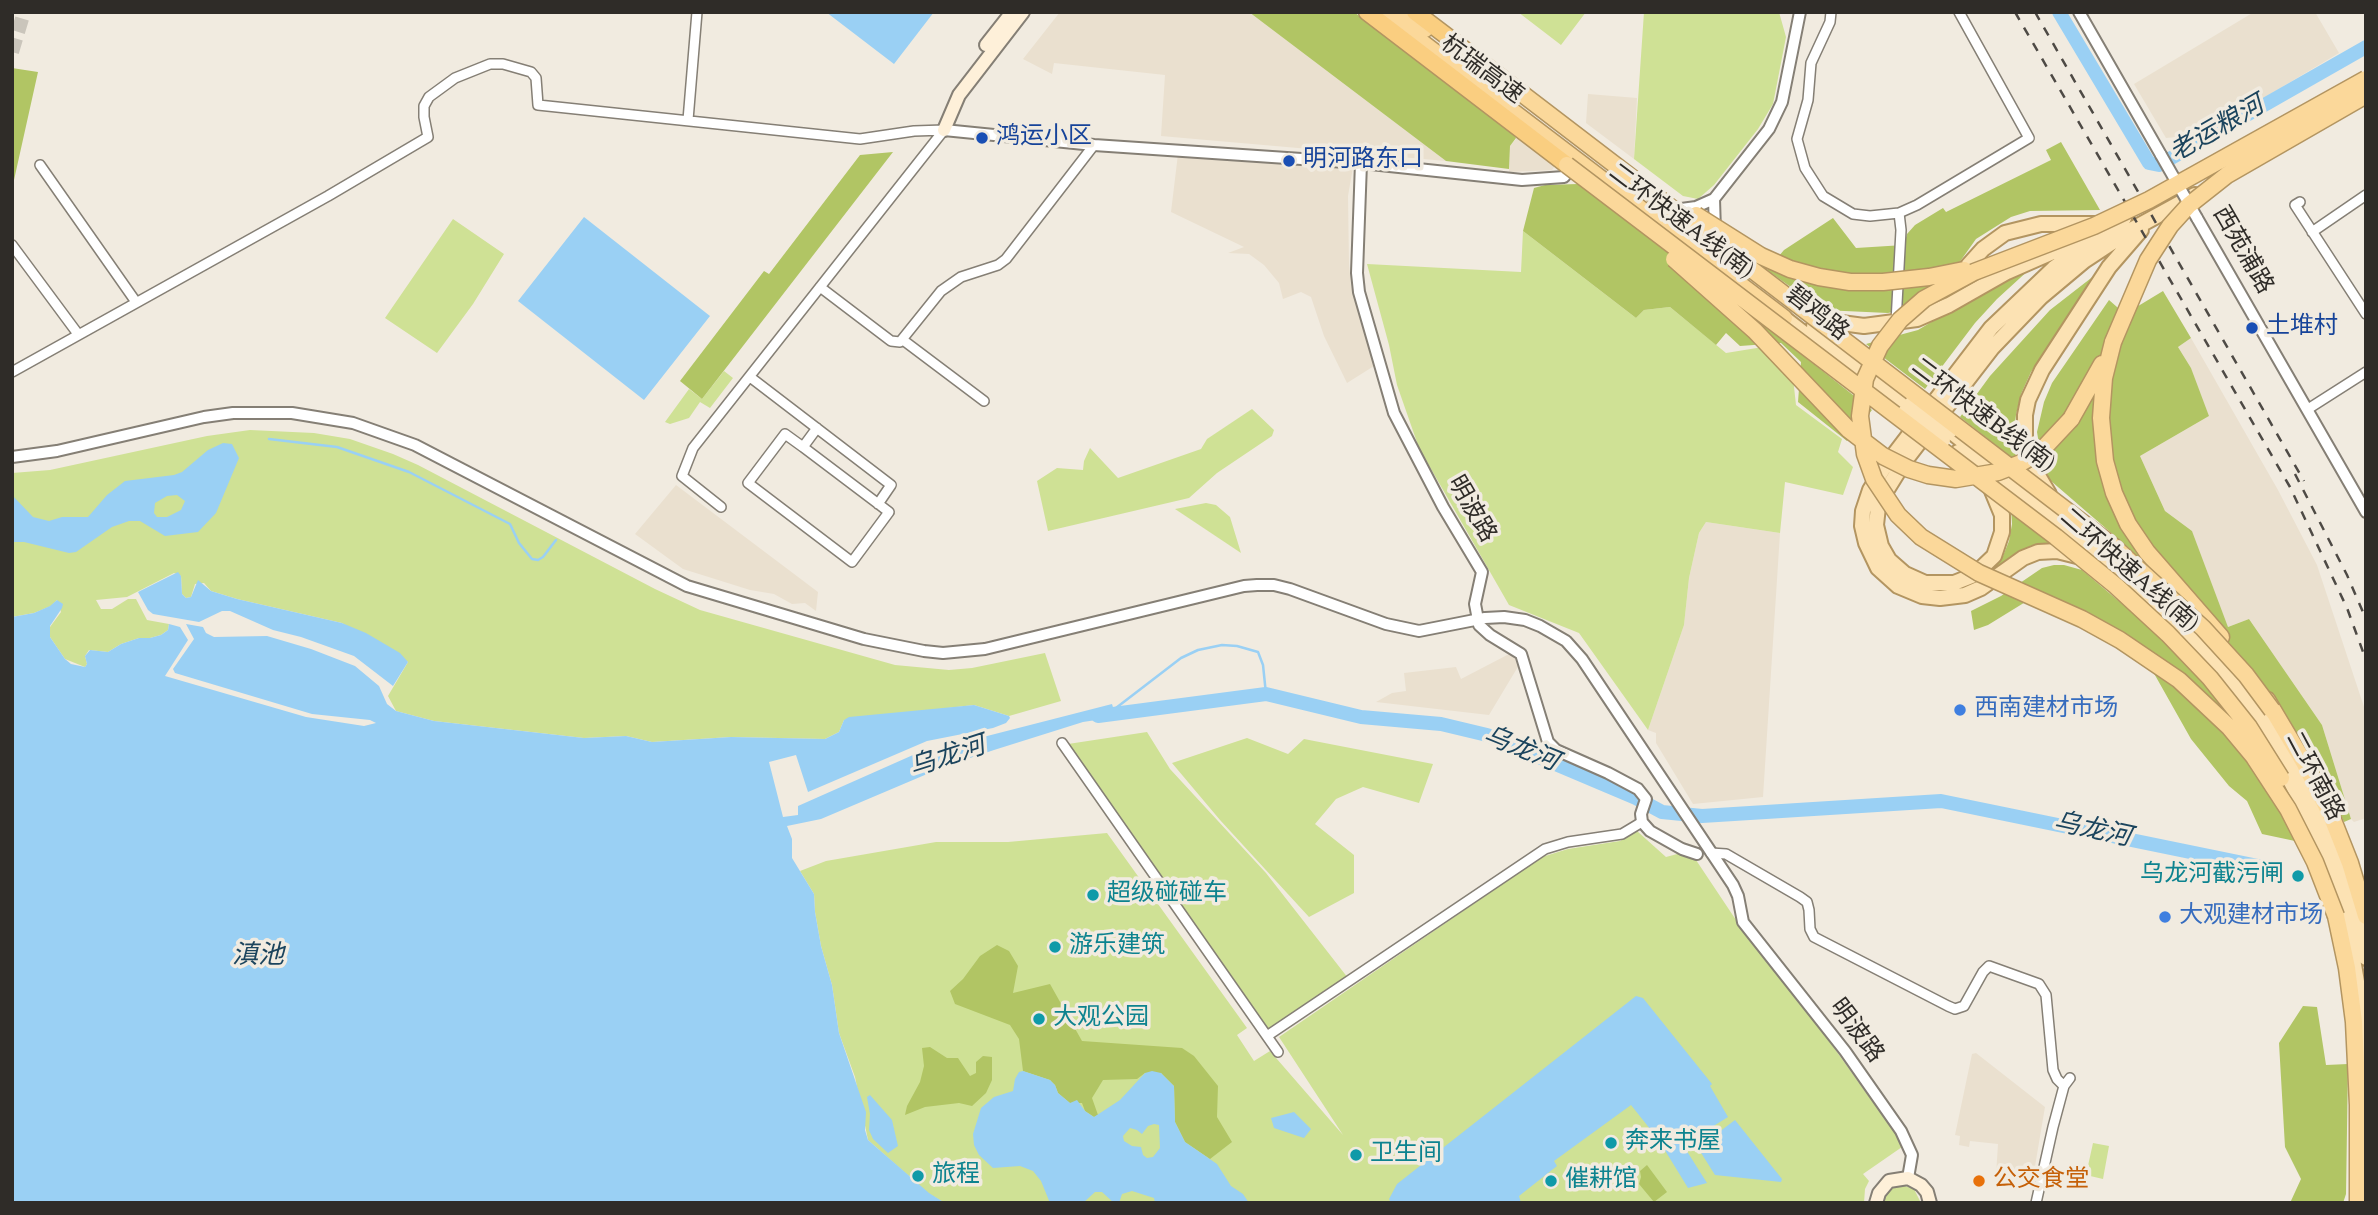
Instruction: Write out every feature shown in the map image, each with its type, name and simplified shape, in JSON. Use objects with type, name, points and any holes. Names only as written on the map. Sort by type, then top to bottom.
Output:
[{"type":"highway","name":"杭瑞高速","points":[[1367,12],[1572,163]]},
{"type":"highway","name":"碧鸡路","points":[[1382,12],[1572,163],[1788,313]]},
{"type":"highway","name":"碧鸡路","points":[[1403,12],[1719,251],[1788,313]]},
{"type":"highway","name":"杭瑞高速","points":[[1415,12],[1461,47]]},
{"type":"highway","points":[[1461,47],[1732,239],[1780,265],[1829,279],[1882,282],[1954,273],[2010,257]]},
{"type":"highway","name":"二环快速B线(南)","points":[[1461,47],[2113,546],[2203,628],[2239,667],[2272,710],[2305,764],[2331,815],[2350,863],[2366,916]]},
{"type":"highway","points":[[2336,916],[2315,862],[2288,809],[2246,747],[2210,708],[2162,667],[2120,640],[1979,573],[1933,546],[1898,515],[1874,479],[1865,454],[1860,416],[1865,379],[1880,346],[1900,320],[1924,299],[1963,277],[2094,226],[2157,197],[2366,79]]},
{"type":"highway","points":[[1572,163],[1740,317],[1849,430],[1883,456],[1919,472],[1947,478],[1982,477],[2014,467],[2035,455],[2054,440],[2071,419],[2113,342],[2148,260],[2179,215],[2227,175],[2333,113],[2364,101]]},
{"type":"highway","name":"二环快速A线(南)","points":[[1572,163],[2122,591],[2168,634],[2224,694],[2271,761],[2305,827],[2336,916],[2347,968],[2354,1022],[2358,1105],[2358,1203]]},
{"type":"highway","points":[[2113,342],[2103,388],[2102,429],[2107,472],[2118,504],[2147,552],[2221,638],[2272,710]]},
{"type":"main road","points":[[944,130],[946,101],[1012,12]]},
{"type":"main road","points":[[944,130],[959,95],[1023,12]]},
{"type":"main road","points":[[2122,580],[2078,556],[2047,551],[2023,558],[1965,594],[1940,598],[1922,596],[1898,586],[1878,568],[1866,543],[1862,519],[1867,496],[1878,476],[1987,333],[2054,268],[2124,218],[2366,71]]},
{"type":"main road","points":[[1958,452],[1977,470],[1996,497],[2002,515],[2001,541],[1994,556],[1974,575],[1954,583],[1925,583],[1905,574],[1885,553],[1879,539],[1877,513],[1890,483],[1978,365],[2031,306],[2096,253],[2167,210],[2364,101]]},
{"type":"main road","points":[[2104,550],[2064,512],[2039,479],[2025,442],[2025,415],[2034,385],[2042,370],[2109,267],[2133,238],[2167,210]]},
{"type":"main road","points":[[1898,323],[1921,312],[1937,299],[1983,249],[2005,233],[2041,224],[2100,224],[2124,218]]},
{"type":"main road","points":[[1788,313],[1835,324],[1864,326],[1898,323],[1937,312],[2007,272],[2124,218]]},
{"type":"main road","name":"碧鸡路","points":[[1788,313],[1946,436],[2104,550]]},
{"type":"main road","name":"碧鸡路","points":[[1946,436],[1958,452],[2122,580]]},
{"type":"main road","name":"二环南路","points":[[2104,550],[2168,606],[2211,649],[2277,733],[2307,785],[2336,851],[2352,896],[2366,958]]},
{"type":"main road","name":"二环南路","points":[[2122,580],[2189,642],[2230,688],[2273,748],[2305,807],[2331,870],[2351,941],[2361,1007],[2366,1089]]},
{"type":"main road","points":[[1877,1203],[1879,1193],[1889,1181],[1908,1178],[1921,1185],[1927,1192],[1930,1203]]},
{"type":"street","points":[[688,120],[697,12]]},
{"type":"street","points":[[1667,211],[1696,207],[1714,199],[1769,129],[1782,102],[1800,12]]},
{"type":"street","points":[[1831,12],[1830,22],[1811,63],[1808,100],[1797,139],[1805,168],[1823,196],[1853,214],[1877,216],[1899,213],[1917,205],[2029,138],[1959,12]]},
{"type":"street","name":"西苑浦路","points":[[2079,12],[2366,512]]},
{"type":"street","points":[[12,372],[328,196],[428,137],[424,107],[429,97],[455,78],[489,64],[503,64],[531,72],[536,78],[538,105],[860,139],[914,131],[944,130],[1094,145],[1361,163],[1522,180],[1564,177],[1572,163]]},
{"type":"street","points":[[721,507],[682,476],[693,448],[944,130]]},
{"type":"street","points":[[820,287],[891,341],[903,340],[941,291],[961,277],[998,265],[1006,259],[1094,145]]},
{"type":"street","name":"明波路","points":[[1361,163],[1357,274],[1359,292],[1394,413],[1443,508],[1482,572],[1475,604],[1477,620]]},
{"type":"street","points":[[40,165],[136,302]]},
{"type":"street","points":[[2312,232],[2366,195]]},
{"type":"street","points":[[1714,199],[1714,222],[1719,251]]},
{"type":"street","points":[[2300,202],[2295,205],[2366,314]]},
{"type":"street","points":[[1898,323],[1901,230],[1899,213]]},
{"type":"street","points":[[12,245],[78,334]]},
{"type":"street","points":[[903,340],[984,401]]},
{"type":"street","points":[[2308,409],[2366,372]]},
{"type":"street","points":[[750,377],[891,485],[878,503]]},
{"type":"street","points":[[12,457],[57,451],[233,413],[292,413],[353,423],[415,445],[687,586],[864,639],[924,651],[943,653],[985,649],[1257,585],[1290,589],[1404,629],[1434,630],[1504,617],[1525,620],[1553,633],[1576,651],[1711,853],[1726,854],[1807,902],[1810,929],[1814,937],[1955,1009],[1964,1006],[1989,966],[2039,984],[2046,995],[2053,1070],[2056,1079],[2067,1082],[2053,1126],[2036,1203]]},
{"type":"street","points":[[803,447],[817,428]]},
{"type":"street","points":[[785,434],[803,447],[889,512],[852,562],[748,483],[785,434]]},
{"type":"street","points":[[1267,1036],[1545,849],[1568,842],[1622,834],[1642,818],[1646,799],[1638,789],[1608,772],[1556,750],[1548,742],[1521,654],[1490,635],[1477,620]]},
{"type":"street","points":[[1062,743],[1278,1052]]},
{"type":"street","points":[[1642,818],[1650,831],[1682,849],[1697,853]]},
{"type":"street","name":"明波路","points":[[1711,853],[1738,896],[1743,922],[1845,1051],[1901,1131],[1912,1154],[1908,1178]]},
{"type":"shaded area","points":[[1060,12],[1249,12],[1446,161],[1161,136],[1165,75],[1054,63],[1052,74],[1023,59]]},
{"type":"shaded area","points":[[2254,12],[2315,12],[2339,53],[2183,146],[2177,137],[2166,138],[2134,84]]},
{"type":"shaded area","points":[[1588,94],[1637,98],[1634,159],[1586,123]]},
{"type":"shaded area","points":[[1518,137],[1555,166],[1552,170],[1509,172],[1510,146]]},
{"type":"shaded area","points":[[1178,154],[1353,167],[1348,196],[1351,286],[1374,366],[1347,383],[1324,336],[1311,297],[1301,292],[1283,299],[1279,283],[1264,265],[1249,254],[1228,253],[1244,247],[1171,212]]},
{"type":"shaded area","points":[[2191,338],[2278,490],[2317,565],[2366,713],[2366,818],[2354,822],[2351,819],[2322,725],[2249,619],[2228,627],[2192,531],[2165,511],[2140,456],[2209,416],[2191,368],[2178,347]]},
{"type":"shaded area","points":[[676,485],[818,592],[816,611],[805,603],[792,604],[774,594],[750,590],[683,569],[635,534]]},
{"type":"shaded area","points":[[1706,522],[1780,533],[1763,797],[1693,804],[1656,743],[1656,733],[1648,730],[1684,625],[1689,578],[1699,533]]},
{"type":"shaded area","points":[[1511,653],[1519,665],[1489,715],[1376,702],[1392,693],[1406,691],[1404,673],[1456,667],[1461,679]]},
{"type":"shaded area","points":[[1976,1053],[2045,1107],[2033,1178],[1996,1175],[1998,1144],[1970,1141],[1969,1147],[1959,1145],[1960,1136],[1955,1135],[1972,1054]]},
{"type":"green space","points":[[1249,12],[1354,12],[1512,132],[1516,138],[1510,146],[1509,169],[1446,161]]},
{"type":"green space","points":[[1518,12],[1586,12],[1561,45]]},
{"type":"green space","points":[[1644,12],[1779,12],[1786,37],[1773,104],[1758,129],[1714,185],[1698,199],[1683,196],[1634,159]]},
{"type":"green space","points":[[12,68],[38,72],[12,189]]},
{"type":"green space","points":[[2061,142],[2100,210],[2030,211],[2011,217],[1976,239],[1944,284],[1909,308],[1888,313],[1823,310],[1767,270],[1784,250],[1833,218],[1856,248],[1904,245],[1907,234],[1915,225],[1943,208],[1946,212],[2051,160],[2046,150]]},
{"type":"green space","points":[[893,152],[702,399],[680,381],[764,271],[769,274],[860,155]]},
{"type":"green space","points":[[1578,184],[1739,305],[1872,410],[1847,441],[1798,402],[1801,362],[1781,343],[1740,346],[1726,333],[1716,345],[1670,307],[1644,310],[1636,318],[1523,231],[1534,188]]},
{"type":"green space","points":[[453,219],[504,254],[473,304],[437,353],[385,318]]},
{"type":"green space","points":[[1523,231],[1636,318],[1644,310],[1670,307],[1726,353],[1763,347],[1793,378],[1796,405],[1842,439],[1838,452],[1853,467],[1843,495],[1785,482],[1780,533],[1706,522],[1699,533],[1689,578],[1684,625],[1648,730],[1579,633],[1509,605],[1419,448],[1397,385],[1367,264],[1521,272]]},
{"type":"green space","points":[[2031,268],[1975,323],[1925,389],[1866,344],[1918,330],[1985,290]]},
{"type":"green space","points":[[2104,268],[2031,372],[2021,394],[2016,415],[2016,461],[1960,417],[1990,376],[2050,310]]},
{"type":"green space","points":[[2163,291],[2191,338],[2178,347],[2191,368],[2209,416],[2140,456],[2165,511],[2192,531],[2228,627],[2249,619],[2322,725],[2351,819],[2344,822],[2298,735],[2268,694],[2223,641],[2131,550],[2051,481],[2043,469],[2037,432],[2052,383],[2109,300],[2125,314]]},
{"type":"green space","points":[[724,371],[733,378],[710,408],[700,402],[689,418],[670,424],[665,422],[689,389],[702,399]]},
{"type":"green space","points":[[1252,409],[1274,430],[1272,436],[1217,473],[1189,498],[1048,531],[1037,481],[1057,468],[1083,470],[1090,448],[1118,478],[1201,449],[1207,439]]},
{"type":"green space","points":[[250,430],[314,433],[350,439],[393,454],[700,610],[895,665],[949,670],[1045,653],[1061,701],[1009,716],[974,705],[844,720],[839,732],[825,739],[731,737],[652,742],[626,736],[584,738],[434,721],[396,711],[388,696],[408,662],[342,623],[237,599],[211,591],[204,583],[195,584],[191,597],[186,598],[182,594],[181,576],[174,573],[127,597],[96,600],[101,609],[112,609],[128,599],[136,599],[147,620],[169,624],[168,630],[161,635],[139,638],[108,652],[89,650],[85,656],[85,667],[65,659],[50,637],[50,627],[61,612],[57,600],[51,606],[34,613],[12,617],[12,473],[50,470],[207,436]]},
{"type":"green space","points":[[1206,503],[1216,505],[1230,517],[1241,553],[1175,509]]},
{"type":"green space","points":[[2011,507],[2054,542],[2030,546],[1988,575],[2003,556],[2009,541]]},
{"type":"green space","points":[[2054,565],[2082,570],[2159,635],[2192,668],[2249,739],[2300,839],[2295,841],[2262,834],[2247,801],[2229,786],[2191,739],[2147,661],[2075,621],[2027,601],[1988,625],[1974,630],[1971,611],[2001,596],[2042,568]]},
{"type":"green space","points":[[1147,732],[1170,769],[1266,873],[1348,978],[1270,1031],[1068,744]]},
{"type":"green space","points":[[1247,738],[1288,754],[1304,739],[1433,764],[1419,803],[1363,787],[1336,799],[1315,824],[1354,855],[1354,893],[1309,917],[1172,763]]},
{"type":"green space","name":"大观公园","points":[[1637,831],[1666,857],[1681,853],[1696,860],[1734,917],[1797,996],[1902,1143],[1902,1147],[1863,1174],[1869,1181],[1865,1189],[1864,1203],[945,1203],[929,1194],[868,1140],[855,1077],[839,1033],[832,985],[821,946],[814,894],[800,871],[826,861],[936,842],[1008,842],[1107,833],[1247,1028],[1237,1035],[1254,1061],[1270,1051],[1343,1135],[1279,1037],[1542,857],[1568,849],[1620,841]]},
{"type":"green space","points":[[997,945],[1009,951],[1018,966],[1013,993],[1050,984],[1082,1041],[1182,1048],[1194,1056],[1218,1086],[1217,1117],[1232,1142],[1210,1159],[1185,1142],[1175,1122],[1174,1086],[1161,1073],[1145,1073],[1137,1079],[1103,1080],[1092,1098],[1098,1115],[1094,1117],[1085,1111],[1082,1103],[1070,1103],[1058,1093],[1050,1080],[1023,1071],[1019,1039],[1010,1025],[955,1004],[950,991],[980,956]]},
{"type":"green space","points":[[2303,1006],[2317,1007],[2326,1065],[2348,1064],[2346,1194],[2343,1203],[2290,1203],[2301,1179],[2285,1147],[2279,1043]]},
{"type":"green space","points":[[930,1047],[947,1058],[958,1058],[970,1076],[976,1073],[976,1062],[983,1056],[992,1057],[992,1080],[986,1093],[972,1106],[959,1103],[925,1107],[905,1115],[920,1082],[924,1066],[922,1048]]},
{"type":"green space","points":[[2093,1143],[2109,1146],[2103,1179],[2086,1175]]},
{"type":"green space","points":[[1647,1165],[1667,1192],[1654,1202],[1639,1184],[1640,1171]]},
{"type":"green space","points":[[1896,1185],[1914,1189],[1921,1203],[1882,1203],[1890,1188]]},
{"type":"water","points":[[826,12],[934,12],[894,64]]},
{"type":"water","points":[[584,217],[710,316],[644,400],[518,301]]},
{"type":"water","points":[[223,443],[232,444],[239,458],[216,513],[198,532],[165,536],[140,521],[129,521],[112,527],[76,552],[12,542],[12,495],[33,517],[49,521],[62,517],[88,517],[107,495],[125,481],[174,475],[182,472],[208,450]],"holes":[[[177,495],[185,501],[181,510],[167,517],[157,517],[154,513],[155,503],[167,496]]]},
{"type":"water","points":[[178,572],[181,576],[182,594],[186,598],[191,597],[198,580],[211,591],[237,599],[342,623],[366,633],[400,653],[408,662],[393,686],[354,656],[273,630],[230,611],[222,611],[199,622],[153,614],[138,592]]},
{"type":"water","name":"滇池","points":[[57,600],[63,604],[50,626],[50,637],[71,664],[85,667],[85,656],[90,650],[108,652],[139,638],[161,635],[168,630],[169,624],[180,627],[188,640],[165,676],[306,717],[364,726],[376,723],[370,720],[312,714],[175,673],[173,669],[194,639],[186,624],[203,627],[206,633],[214,637],[267,636],[355,666],[379,686],[387,704],[396,711],[434,721],[584,738],[626,736],[652,742],[731,737],[825,739],[839,732],[844,720],[849,717],[974,705],[1010,718],[1006,723],[993,728],[927,741],[808,792],[796,755],[769,762],[783,817],[798,815],[798,806],[913,755],[1112,704],[1116,717],[1083,722],[994,750],[946,766],[821,819],[787,826],[792,839],[792,858],[814,894],[821,946],[832,985],[839,1033],[866,1112],[865,1130],[868,1140],[929,1193],[945,1203],[12,1203],[12,617],[34,613]]},
{"type":"water","points":[[1636,996],[1643,998],[1712,1084],[1710,1086],[1728,1117],[1683,1145],[1707,1183],[1688,1188],[1658,1139],[1631,1105],[1554,1161],[1557,1166],[1519,1196],[1521,1203],[1391,1203],[1389,1199],[1397,1184]]},
{"type":"water","points":[[1019,1072],[1050,1080],[1058,1093],[1070,1103],[1077,1100],[1085,1111],[1094,1117],[1120,1100],[1145,1073],[1161,1073],[1174,1086],[1175,1122],[1185,1142],[1217,1164],[1231,1186],[1243,1194],[1249,1203],[1155,1203],[1154,1198],[1132,1191],[1122,1194],[1119,1203],[1114,1203],[1102,1192],[1095,1192],[1083,1203],[1050,1203],[1041,1181],[1033,1171],[1020,1166],[993,1168],[979,1155],[974,1145],[973,1134],[981,1108],[994,1097],[1013,1091]],"holes":[[[1159,1125],[1160,1148],[1153,1157],[1147,1158],[1141,1147],[1124,1141],[1123,1136],[1130,1128],[1142,1134],[1148,1126]]]},
{"type":"water","points":[[870,1095],[892,1120],[898,1146],[888,1153],[873,1139],[869,1130],[867,1097]]},
{"type":"water","points":[[1294,1112],[1311,1129],[1304,1138],[1274,1128],[1271,1118]]},
{"type":"water","points":[[1735,1120],[1782,1179],[1781,1182],[1715,1175],[1698,1148]]},
{"type":"waterway","name":"老运粮河","points":[[2059,12],[2149,163],[2159,165],[2366,47]]},
{"type":"waterway","points":[[269,439],[337,447],[409,472],[510,524],[519,543],[532,559],[543,557],[556,540]]},
{"type":"waterway","points":[[1112,711],[1181,658],[1198,650],[1222,645],[1258,652],[1263,665],[1266,694]]},
{"type":"waterway","name":"乌龙河","points":[[1098,716],[1266,694],[1361,717],[1441,724],[1487,735],[1636,798],[1662,812],[1702,816],[1941,801],[2263,867]]},
{"type":"tunnel","points":[[12,52],[24,12]]},
{"type":"railway","points":[[2015,12],[2290,487],[2347,608],[2366,660]]},
{"type":"railway","points":[[2035,12],[2304,481]]},
{"type":"railway","points":[[2295,474],[2347,575],[2366,619]]},
{"type":"place","name":"鸿运小区","points":[[982,138]]},
{"type":"place","name":"明河路东口","points":[[1289,161]]},
{"type":"place","name":"土堆村","points":[[2252,328]]},
{"type":"place","name":"西南建材市场","points":[[1960,710]]},
{"type":"place","name":"乌龙河截污闸","points":[[2298,876]]},
{"type":"place","name":"超级碰碰车","points":[[1093,895]]},
{"type":"place","name":"大观建材市场","points":[[2165,917]]},
{"type":"place","name":"游乐建筑","points":[[1055,947]]},
{"type":"place","name":"大观公园","points":[[1039,1019]]},
{"type":"place","name":"奔来书屋","points":[[1611,1143]]},
{"type":"place","name":"卫生间","points":[[1356,1155]]},
{"type":"place","name":"旅程","points":[[918,1176]]},
{"type":"place","name":"催耕馆","points":[[1551,1181]]},
{"type":"place","name":"公交食堂","points":[[1979,1181]]}]
